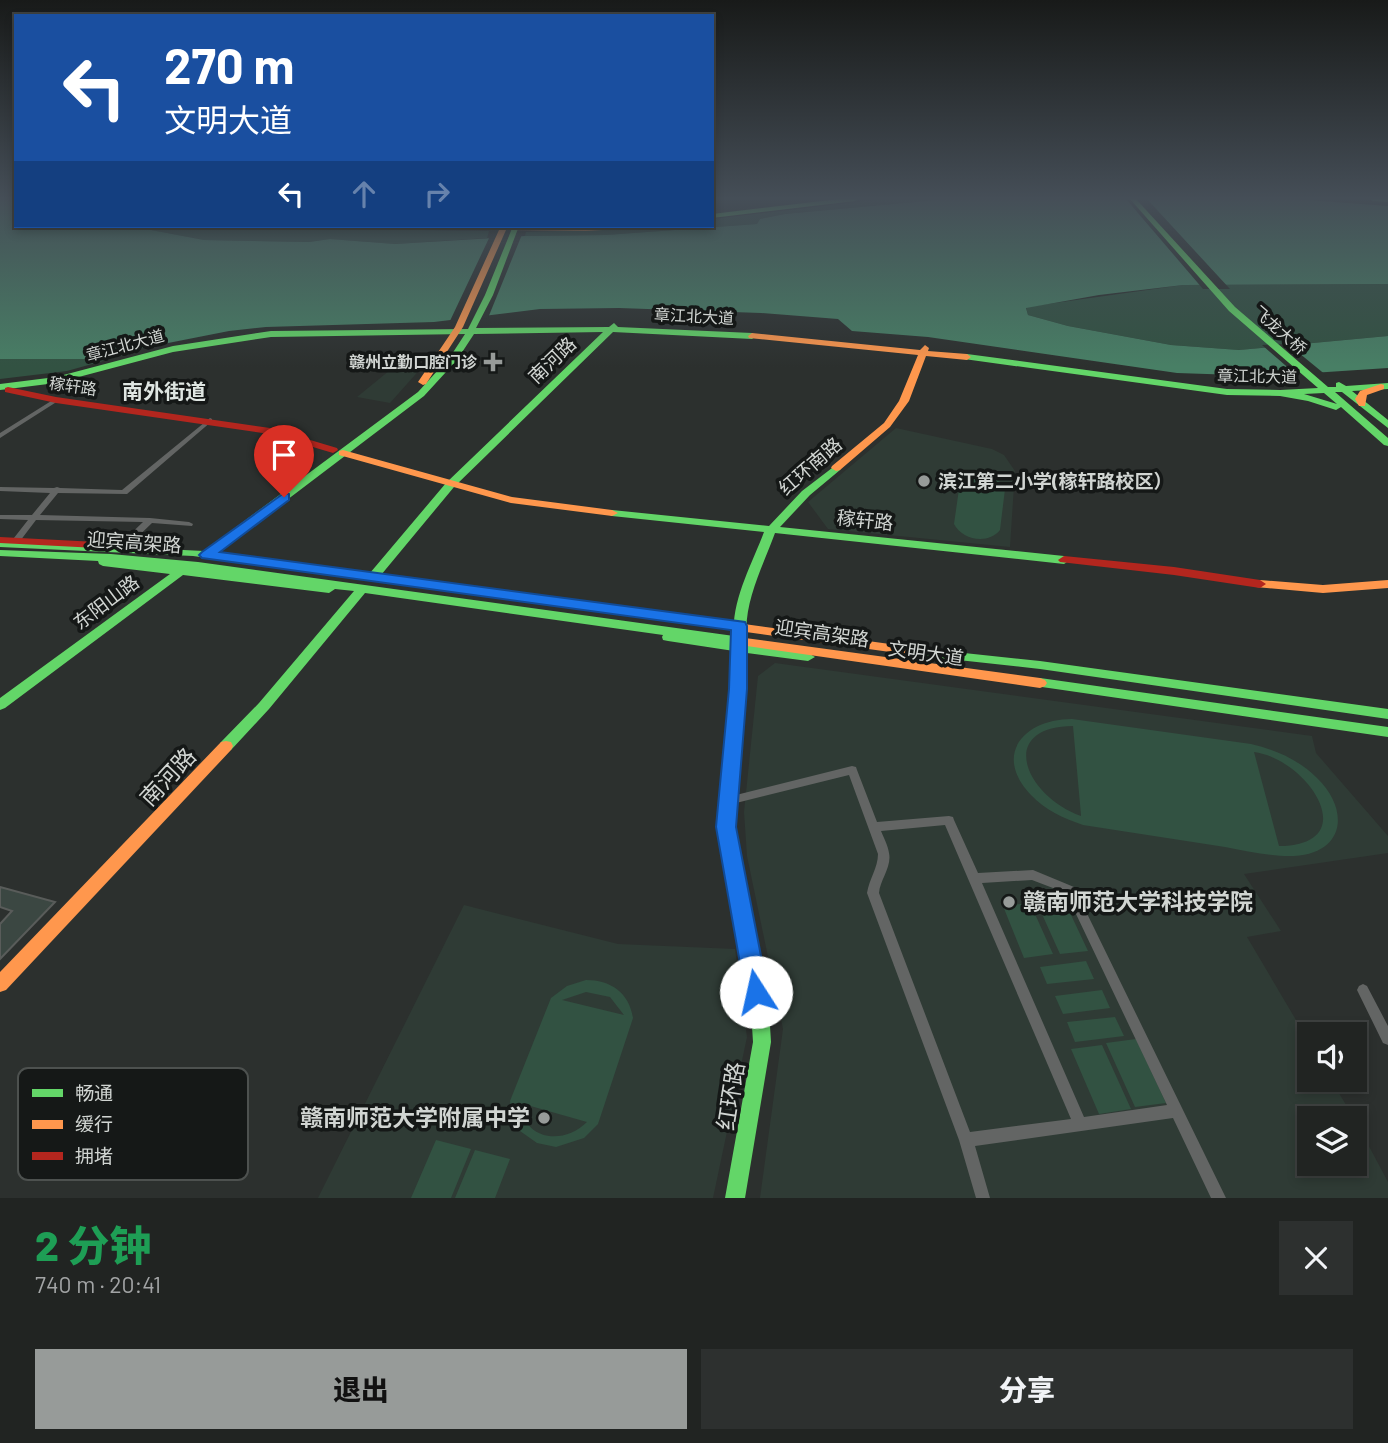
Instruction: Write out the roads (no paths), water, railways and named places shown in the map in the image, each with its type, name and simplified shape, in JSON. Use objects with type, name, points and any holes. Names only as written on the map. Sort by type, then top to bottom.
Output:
[{"type":"main road","name":"东阳山路","points":[[0,705],[181,570],[207,555],[413,392],[438,363],[449,345],[492,255]]},
{"type":"main road","name":"东阳山路","points":[[0,693],[167,569],[429,387],[445,372],[463,346],[509,255]]},
{"type":"main road","name":"飞龙大桥","points":[[1183,255],[1232,309],[1388,443]]},
{"type":"main road","name":"飞龙大桥","points":[[1191,255],[1240,309],[1388,435]]},
{"type":"main road","name":"章江北大道","points":[[4,387],[62,378],[173,349],[271,334],[358,330],[612,327]]},
{"type":"main road","name":"章江北大道","points":[[4,387],[78,372],[172,346],[273,331],[612,327],[777,334],[925,349],[1213,387],[1314,389],[1386,385]]},
{"type":"main road","name":"南河路","points":[[374,576],[450,485],[612,327]]},
{"type":"main road","name":"章江北大道","points":[[925,349],[1192,389],[1280,393],[1314,389]]},
{"type":"main road","name":"红环南路","points":[[739,626],[744,601],[771,530],[806,493],[887,425],[904,401],[925,349]]},
{"type":"main road","points":[[56,400],[51,392],[62,378]]},
{"type":"main road","points":[[1362,404],[1360,399],[1365,392],[1386,385]]},
{"type":"main road","name":"稼轩路","points":[[4,387],[56,400],[270,431],[450,485],[511,500],[771,530],[1174,571],[1289,589],[1388,584]]},
{"type":"main road","points":[[1342,388],[1388,425]]},
{"type":"main road","points":[[1314,389],[1388,452]]},
{"type":"main road","points":[[1280,393],[1310,398],[1336,407]]},
{"type":"main road","name":"文明大道","points":[[0,544],[16,541],[122,546],[193,553],[1388,717]]},
{"type":"main road","name":"迎宾高架路","points":[[0,544],[117,552],[382,582],[918,659],[1388,717]]},
{"type":"main road","points":[[0,555],[181,570],[399,598],[601,629],[747,646]]},
{"type":"main road","name":"迎宾高架路","points":[[0,555],[198,566],[747,646],[1388,734]]},
{"type":"main road","name":"南河路","points":[[0,984],[264,706],[359,593]]},
{"type":"main road","name":"红环路","points":[[735,1198],[753,1097],[762,1026],[728,844],[728,802],[747,646],[739,626]]},
{"type":"main road","points":[[908,651],[1041,665],[1388,717]]},
{"type":"street","points":[[0,436],[56,400]]},
{"type":"street","points":[[0,489],[124,492],[210,421]]},
{"type":"street","points":[[16,541],[57,489]]},
{"type":"street","points":[[0,517],[150,520],[189,524]]},
{"type":"street","points":[[122,546],[150,520]]},
{"type":"street","points":[[728,802],[852,769],[876,827],[885,863],[873,883],[873,893],[966,1140],[983,1198]]},
{"type":"street","points":[[876,827],[949,820],[1080,1124]]},
{"type":"street","points":[[976,878],[1033,875],[1070,890],[1219,1198]]},
{"type":"street","points":[[1363,990],[1388,1038]]},
{"type":"street","points":[[966,1140],[1177,1111]]},
{"type":"place","name":"赣州立勤口腔门诊","points":[[493,362]]},
{"type":"place","name":"滨江第二小学(稼轩路校区）","points":[[924,481]]},
{"type":"place","name":"赣南师范大学科技学院","points":[[1009,902]]},
{"type":"place","name":"赣南师范大学附属中学","points":[[544,1118]]},
{"type":"district","name":"南外街道","points":[[164,392]]}]
